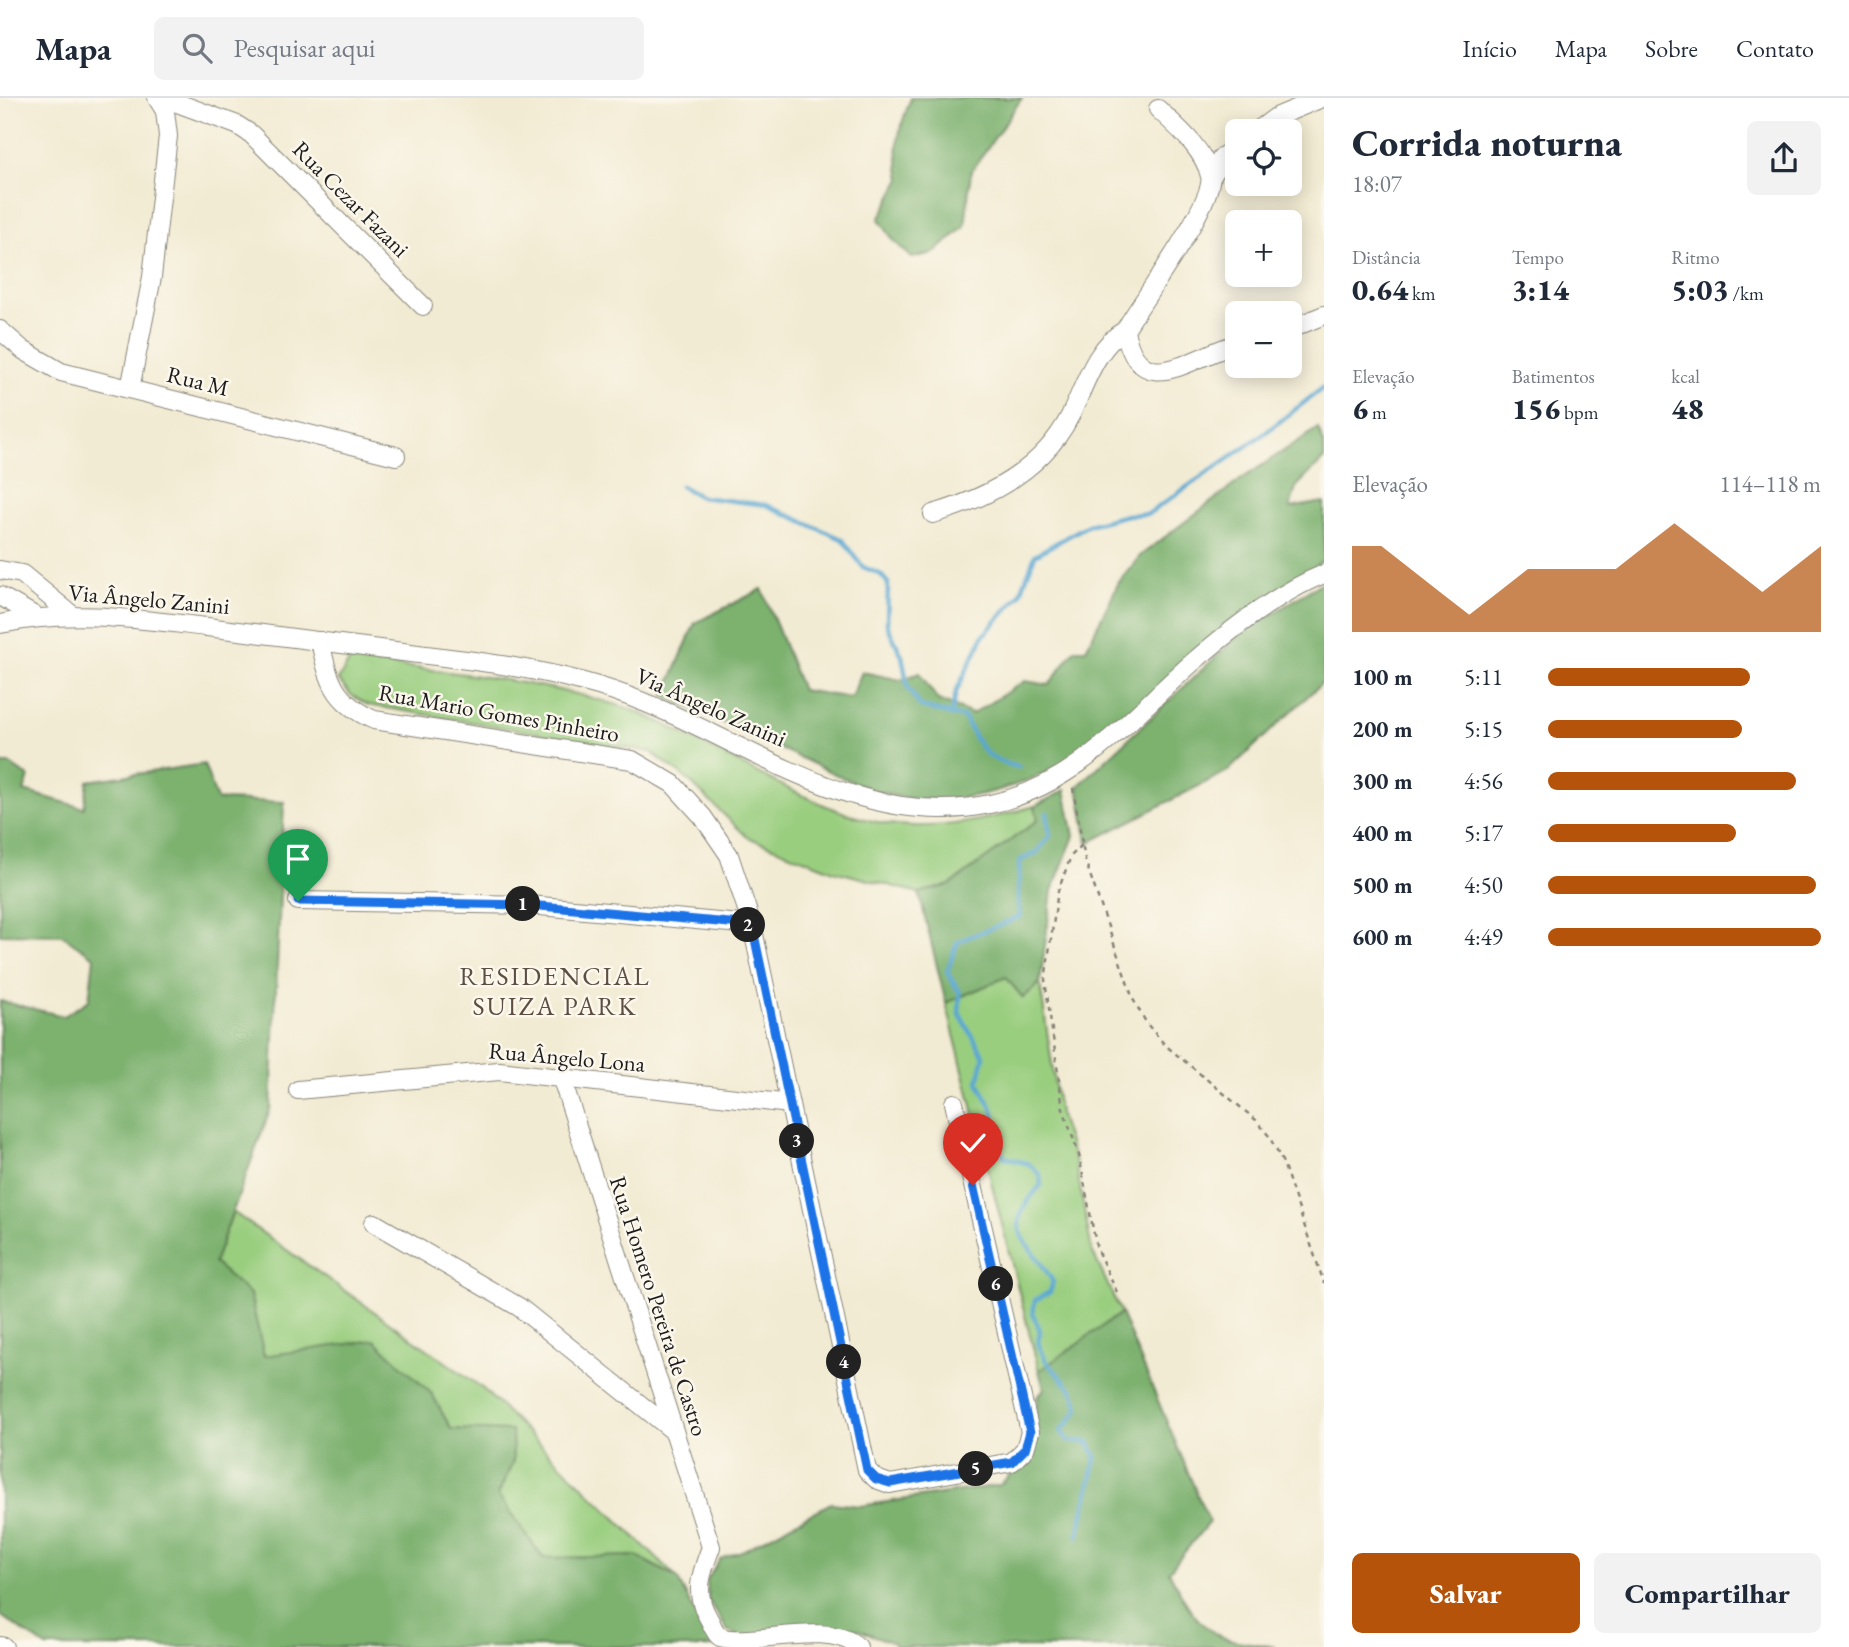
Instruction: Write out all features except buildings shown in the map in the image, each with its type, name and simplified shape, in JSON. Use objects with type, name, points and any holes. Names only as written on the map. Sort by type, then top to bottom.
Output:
[{"type":"street","points":[[130,389],[152,277],[167,136],[164,111],[157,98]]},
{"type":"street","name":"Rua Cezar Fazani","points":[[164,98],[237,125],[251,134],[424,306]]},
{"type":"street","points":[[1273,119],[1322,98]]},
{"type":"street","points":[[1158,109],[1185,135],[1203,160],[1211,178]]},
{"type":"street","points":[[933,514],[956,507],[1022,474],[1051,447],[1101,354],[1116,335],[1125,330],[1192,226],[1210,190],[1211,178],[1225,155]]},
{"type":"street","points":[[1302,324],[1324,314]]},
{"type":"street","name":"Rua M","points":[[0,330],[23,350],[61,372],[396,456]]},
{"type":"street","points":[[1125,330],[1136,360],[1146,369],[1159,372],[1173,370],[1225,347]]},
{"type":"street","points":[[0,570],[22,574],[72,615]]},
{"type":"street","name":"Via Ângelo Zanini","points":[[0,624],[36,616],[118,616],[495,665],[597,685],[673,714],[834,789],[911,809],[990,804],[1029,792],[1070,771],[1104,747],[1221,640],[1319,574]]},
{"type":"street","points":[[0,596],[36,616]]},
{"type":"street","name":"Rua Mario Gomes Pinheiro","points":[[320,641],[328,678],[341,699],[353,711],[374,720],[632,760],[673,784],[703,817],[729,855],[752,925],[867,1470],[876,1479],[890,1483],[1012,1462],[1025,1449],[1030,1432],[954,1103]]},
{"type":"street","points":[[298,901],[529,905],[752,925]]},
{"type":"street","name":"Rua Ângelo Lona","points":[[298,1090],[499,1071],[790,1104]]},
{"type":"street","name":"Rua Homero Pereira de Castro","points":[[562,1079],[711,1548],[698,1582],[699,1604],[720,1637],[737,1645],[830,1638],[852,1641],[858,1647]]},
{"type":"street","points":[[374,1223],[519,1307],[672,1430]]},
{"type":"path","points":[[1070,771],[1082,845],[1133,999],[1142,1016],[1165,1045],[1256,1120],[1269,1136],[1283,1163],[1324,1283]]},
{"type":"path","points":[[1082,845],[1071,856],[1058,891],[1045,980],[1063,1110],[1079,1155],[1097,1250],[1117,1292]]},
{"type":"green space","points":[[911,98],[1022,98],[971,172],[965,226],[934,253],[912,258],[894,241],[879,219],[901,179],[898,138]]},
{"type":"green space","points":[[1318,428],[1324,444],[1324,459],[1296,487],[1290,508],[1324,502],[1324,559],[1088,748],[1021,783],[996,791],[946,799],[895,796],[847,780],[664,696],[695,623],[762,589],[802,690],[851,698],[862,672],[901,680],[919,673],[938,700],[972,714],[1025,681],[1049,685],[1075,649],[1086,649],[1119,582],[1141,555],[1243,478]]},
{"type":"green space","points":[[1324,581],[1324,681],[1228,771],[1088,843],[1078,786],[1239,635]]},
{"type":"green space","points":[[350,660],[524,683],[627,708],[648,716],[819,803],[865,819],[906,826],[944,825],[981,820],[1035,806],[1038,820],[950,885],[919,893],[834,871],[747,837],[687,779],[651,752],[368,705],[351,695],[338,680]]},
{"type":"green space","points":[[0,764],[10,764],[29,777],[24,791],[84,808],[88,781],[204,764],[217,800],[284,802],[271,1107],[214,1263],[250,1294],[264,1356],[375,1340],[432,1394],[451,1429],[512,1431],[513,1461],[498,1495],[543,1558],[636,1556],[677,1578],[713,1647],[46,1647],[0,1615],[0,1001],[64,1016],[89,1000],[94,957],[62,935],[0,934]]},
{"type":"green space","points":[[1065,790],[1074,836],[1052,891],[1040,983],[1023,998],[1006,977],[946,1003],[919,893],[950,885],[1038,820],[1035,806]]},
{"type":"green space","points":[[1006,977],[1023,998],[1040,983],[1059,1113],[1075,1161],[1092,1251],[1121,1313],[1039,1371],[946,1003]]},
{"type":"green space","points":[[233,1212],[481,1387],[677,1578],[636,1556],[543,1559],[498,1495],[513,1461],[451,1429],[432,1394],[375,1341],[264,1356],[250,1294],[214,1263]]},
{"type":"green space","points":[[1121,1313],[1209,1522],[1169,1571],[1197,1619],[1214,1633],[1237,1641],[1275,1647],[895,1647],[894,1643],[853,1628],[742,1638],[728,1631],[708,1600],[707,1580],[720,1559],[744,1550],[831,1503],[860,1506],[1000,1485],[1017,1468],[1035,1421],[1038,1395],[1044,1389],[1039,1371]]},
{"type":"waterway","points":[[951,715],[956,692],[983,636],[1020,595],[1035,555],[1088,525],[1127,515],[1148,514],[1265,433],[1324,387]]},
{"type":"waterway","points":[[681,486],[701,497],[766,505],[842,539],[863,567],[880,574],[888,583],[887,625],[902,656],[908,688],[921,707],[965,718],[985,751],[998,761],[1019,767]]},
{"type":"waterway","points":[[1047,813],[1050,836],[1036,853],[1019,861],[1020,916],[957,943],[947,972],[960,993],[959,1013],[984,1056],[978,1082],[994,1112],[996,1144],[1005,1157],[1029,1164],[1040,1175],[1041,1185],[1028,1201],[1019,1224],[1026,1243],[1053,1282],[1050,1292],[1035,1300],[1033,1314],[1040,1331],[1038,1343],[1046,1361],[1073,1391],[1079,1409],[1061,1431],[1069,1441],[1089,1442],[1096,1457],[1078,1536]]},
{"type":"district","name":"RESIDENCIAL SUIZA PARK","points":[[555,991]]},
{"type":"route","points":[[298,901],[529,905],[752,925],[867,1470],[876,1479],[890,1483],[1012,1462],[1025,1449],[1030,1432],[973,1185]]}]
